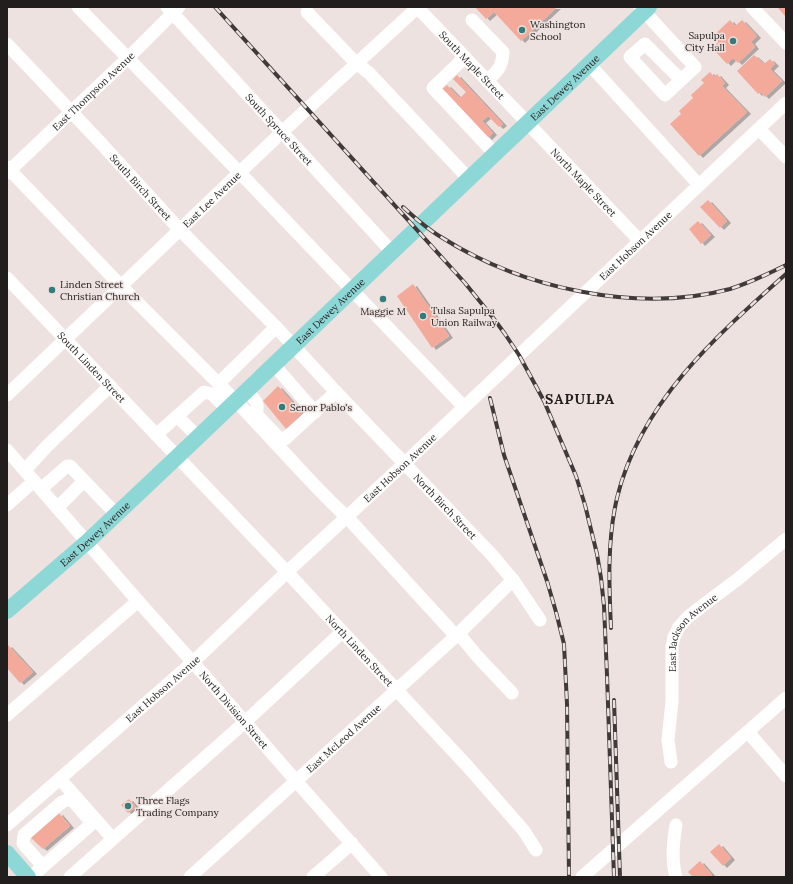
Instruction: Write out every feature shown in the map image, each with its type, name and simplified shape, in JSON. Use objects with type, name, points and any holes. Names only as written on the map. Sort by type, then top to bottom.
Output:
[{"type":"main road","name":"East Dewey Avenue","points":[[7,611],[86,542],[177,457],[589,64],[644,9]]},
{"type":"main road","points":[[7,853],[28,877]]},
{"type":"street","points":[[78,7],[240,173],[464,407]]},
{"type":"street","name":"South Maple Street","points":[[417,7],[527,123]]},
{"type":"street","name":"East Lee Avenue","points":[[7,395],[282,132],[417,7]]},
{"type":"street","points":[[752,7],[784,37]]},
{"type":"street","name":"East Thompson Avenue","points":[[8,170],[128,58],[173,9]]},
{"type":"street","name":"South Spruce Street","points":[[173,9],[239,86],[392,252]]},
{"type":"street","points":[[644,9],[695,67],[681,80]]},
{"type":"street","points":[[307,12],[356,63],[369,73],[469,179]]},
{"type":"street","points":[[472,20],[503,52],[501,66],[487,81]]},
{"type":"street","name":"South Birch Street","points":[[7,44],[98,140],[180,230],[294,346]]},
{"type":"street","points":[[465,57],[433,88],[495,154]]},
{"type":"street","points":[[589,64],[699,185]]},
{"type":"street","name":"East Hobson Avenue","points":[[7,825],[193,662],[786,103]]},
{"type":"street","name":"North Maple Street","points":[[527,123],[640,241]]},
{"type":"street","points":[[759,129],[786,157]]},
{"type":"street","points":[[8,170],[121,286],[237,400],[253,420],[332,504],[347,517],[512,693]]},
{"type":"street","name":"South Linden Street","points":[[8,282],[65,339],[177,457]]},
{"type":"street","points":[[219,383],[276,327]]},
{"type":"street","name":"North Birch Street","points":[[294,346],[404,464],[492,555],[513,580],[540,620]]},
{"type":"street","points":[[274,365],[315,412]]},
{"type":"street","points":[[25,470],[48,445],[110,386]]},
{"type":"street","points":[[156,435],[204,392],[237,400],[256,401],[256,414],[278,437],[285,439],[336,392]]},
{"type":"street","points":[[178,416],[198,437]]},
{"type":"street","name":"North Division Street","points":[[7,450],[381,877]]},
{"type":"street","name":"North Linden Street","points":[[177,457],[287,572],[469,768],[524,831],[536,850]]},
{"type":"street","points":[[7,504],[67,466],[70,466],[116,514]]},
{"type":"street","points":[[57,508],[84,481]]},
{"type":"street","name":"East Jackson Avenue","points":[[670,762],[668,740],[672,701],[672,647],[674,637],[679,627],[694,612],[738,579],[786,539]]},
{"type":"street","name":"East McLeod Avenue","points":[[190,877],[458,635],[513,580]]},
{"type":"street","points":[[7,715],[138,601]]},
{"type":"street","points":[[70,877],[245,722],[342,632]]},
{"type":"street","points":[[582,877],[786,698]]},
{"type":"street","points":[[748,732],[786,776]]},
{"type":"street","points":[[60,779],[94,821]]},
{"type":"street","points":[[43,866],[23,843],[24,835],[66,800],[73,801],[112,839]]},
{"type":"street","points":[[31,877],[94,821]]},
{"type":"street","points":[[676,825],[673,845],[673,864],[676,877]]},
{"type":"street","points":[[313,877],[352,843]]},
{"type":"building","name":"Washington School","points":[[475,7],[557,7],[521,41],[494,12],[486,19]]},
{"type":"building","points":[[777,7],[786,7],[786,17]]},
{"type":"building","points":[[730,20],[735,26],[742,20],[757,36],[751,42],[755,47],[738,63],[733,58],[727,64],[712,48],[718,42],[713,36]]},
{"type":"building","points":[[754,55],[764,64],[770,59],[775,64],[770,69],[782,81],[765,97],[760,92],[758,94],[737,71]]},
{"type":"building","points":[[710,72],[714,77],[717,74],[725,83],[722,86],[747,112],[699,156],[670,124],[681,114],[679,111],[693,98],[691,95],[704,83],[701,80]]},
{"type":"building","points":[[457,75],[503,124],[499,127],[488,116],[482,121],[493,133],[488,138],[442,89],[447,85],[460,98],[466,92],[453,79]]},
{"type":"building","points":[[708,200],[727,221],[720,228],[700,207]]},
{"type":"building","points":[[698,221],[711,235],[701,244],[689,229]]},
{"type":"building","name":"Tulsa Sapulpa Union Railway","points":[[413,284],[449,336],[432,348],[397,296]]},
{"type":"building","name":"Senor Pablo's","points":[[278,386],[302,413],[286,429],[263,401]]},
{"type":"building","points":[[8,645],[33,672],[20,683],[7,668]]},
{"type":"building","name":"Three Flags Trading Company","points":[[129,799],[136,807],[128,813],[121,805]]},
{"type":"building","points":[[59,813],[70,826],[43,849],[31,838]]},
{"type":"building","points":[[719,844],[731,858],[723,866],[710,852]]},
{"type":"building","points":[[700,861],[712,875],[710,877],[693,877],[688,872]]},
{"type":"railway","points":[[215,7],[465,283],[505,334],[519,355],[544,401],[576,476],[585,505],[597,554],[601,578],[604,606],[614,877]]},
{"type":"railway","points":[[403,207],[441,237],[473,255],[507,270],[543,282],[581,292],[619,297],[657,299],[694,296],[737,287],[786,265]]},
{"type":"railway","points":[[611,628],[610,547],[614,514],[617,498],[628,464],[643,432],[662,402],[708,347],[786,274]]},
{"type":"railway","points":[[490,398],[504,455],[547,581],[564,644],[567,704],[569,877]]},
{"type":"railway","points":[[614,700],[620,877]]},
{"type":"place","name":"Washington School","points":[[522,30]]},
{"type":"place","name":"Sapulpa City Hall","points":[[733,41]]},
{"type":"place","name":"Linden Street Christian Church","points":[[52,290]]},
{"type":"place","name":"Maggie M","points":[[383,299]]},
{"type":"place","name":"Tulsa Sapulpa Union Railway","points":[[423,316]]},
{"type":"place","name":"Senor Pablo's","points":[[282,407]]},
{"type":"place","name":"Three Flags Trading Company","points":[[128,806]]},
{"type":"district","name":"SAPULPA","points":[[580,399]]}]
